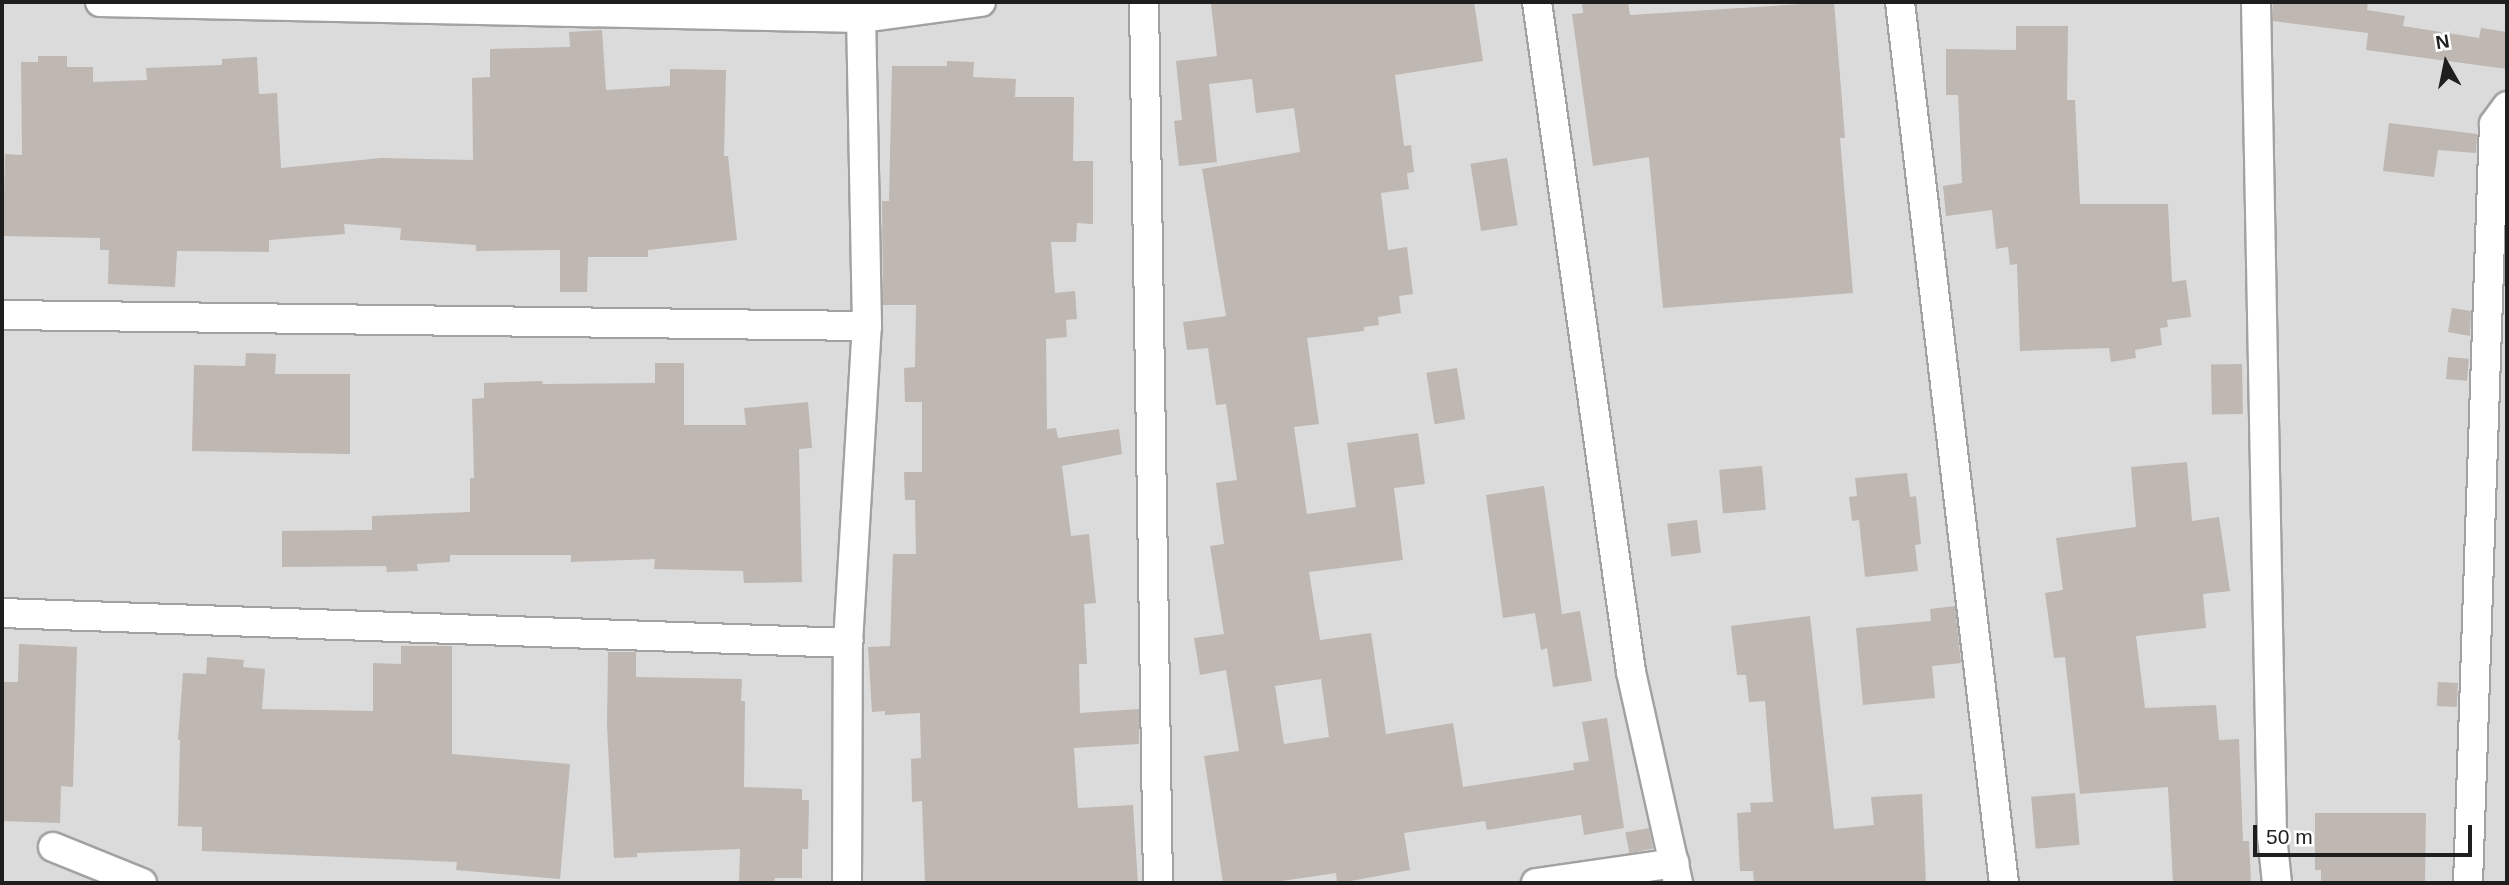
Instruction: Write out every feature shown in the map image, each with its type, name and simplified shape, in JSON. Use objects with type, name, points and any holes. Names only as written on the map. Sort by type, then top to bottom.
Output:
[{"type":"street","points":[[100,2],[861,10],[981,2]]},
{"type":"street","points":[[1144,2],[1158,883]]},
{"type":"street","points":[[1536,883],[1676,873],[1631,672],[1537,2]]},
{"type":"street","points":[[1900,2],[2004,883]]},
{"type":"street","points":[[2256,2],[2272,808],[2277,883]]},
{"type":"street","points":[[847,883],[848,643],[867,326],[861,10]]},
{"type":"street","points":[[2468,883],[2494,124],[2507,106]]},
{"type":"street","points":[[2,315],[867,326]]},
{"type":"street","points":[[2,613],[848,643]]},
{"type":"street","points":[[52,847],[142,883]]},
{"type":"shaded area","points":[[2,2],[2507,2],[2507,883],[2,883]]},
{"type":"building","points":[[1474,2],[1483,61],[1395,75],[1404,146],[1411,145],[1414,172],[1407,173],[1409,189],[1381,193],[1388,250],[1407,247],[1413,294],[1399,296],[1401,313],[1378,317],[1379,325],[1364,327],[1364,331],[1307,338],[1319,424],[1294,427],[1307,514],[1356,507],[1347,443],[1418,433],[1425,484],[1394,488],[1403,560],[1309,572],[1320,640],[1371,633],[1386,734],[1453,723],[1463,787],[1574,770],[1573,763],[1589,761],[1582,722],[1607,718],[1624,828],[1584,835],[1581,815],[1487,830],[1485,821],[1404,833],[1410,870],[1340,883],[1337,883],[1336,873],[1268,883],[1223,883],[1204,756],[1239,751],[1226,670],[1200,675],[1194,638],[1224,634],[1210,546],[1224,544],[1216,483],[1237,480],[1226,404],[1216,405],[1208,348],[1187,350],[1183,322],[1226,316],[1202,169],[1300,152],[1294,108],[1256,113],[1252,79],[1209,84],[1217,162],[1179,166],[1174,121],[1182,120],[1176,61],[1217,56],[1211,4]],"holes":[[[1321,679],[1329,737],[1284,744],[1275,686]]]},
{"type":"building","points":[[1582,2],[1628,2],[1630,15],[1834,2],[1845,138],[1840,138],[1853,293],[1663,308],[1649,157],[1593,166],[1572,14],[1583,13]]},
{"type":"building","points":[[2273,2],[2368,2],[2367,10],[2405,16],[2403,26],[2479,38],[2481,28],[2507,32],[2507,69],[2366,50],[2368,33],[2273,21]]},
{"type":"building","points":[[2016,26],[2068,26],[2067,100],[2075,100],[2080,204],[2168,204],[2172,282],[2186,280],[2191,317],[2167,320],[2168,327],[2160,328],[2162,345],[2135,350],[2136,358],[2111,362],[2109,348],[2020,351],[2017,264],[2010,265],[2008,247],[1996,249],[1992,210],[1946,216],[1943,186],[1962,183],[1958,95],[1946,95],[1946,49],[2016,50]]},
{"type":"building","points":[[602,30],[606,90],[670,86],[670,69],[726,70],[724,156],[728,156],[737,240],[648,250],[648,257],[588,257],[587,292],[560,292],[560,250],[476,251],[476,245],[400,240],[401,228],[344,224],[345,234],[269,240],[269,252],[177,251],[175,287],[108,284],[109,250],[100,250],[100,238],[3,236],[5,154],[22,155],[21,62],[38,62],[38,56],[67,56],[67,67],[93,67],[93,82],[147,80],[146,68],[222,65],[222,59],[257,57],[259,94],[277,93],[281,168],[381,158],[473,160],[472,78],[490,77],[490,49],[570,47],[569,32]]},
{"type":"building","points":[[947,61],[974,62],[973,77],[1016,79],[1015,97],[1074,97],[1073,161],[1093,161],[1093,224],[1077,223],[1076,242],[1051,242],[1055,293],[1075,291],[1077,319],[1066,320],[1067,337],[1046,339],[1047,429],[1056,428],[1058,438],[1119,429],[1122,454],[1062,466],[1071,536],[1089,534],[1096,603],[1084,604],[1087,664],[1079,664],[1080,713],[1139,709],[1139,744],[1074,748],[1078,808],[1133,805],[1138,883],[925,883],[922,801],[912,802],[911,759],[921,758],[920,713],[885,715],[885,711],[872,712],[868,647],[890,646],[893,554],[916,554],[915,500],[905,500],[904,472],[922,472],[922,402],[905,402],[904,368],[915,367],[916,305],[883,305],[882,201],[889,201],[892,66],[947,66]]},
{"type":"building","points":[[2389,123],[2477,134],[2476,153],[2438,150],[2434,177],[2383,171]]},
{"type":"building","points":[[1507,158],[1518,225],[1481,231],[1470,164]]},
{"type":"building","points":[[2452,308],[2471,311],[2470,336],[2448,332]]},
{"type":"building","points":[[246,353],[276,354],[275,374],[350,374],[350,454],[192,451],[194,365],[245,366]]},
{"type":"building","points":[[2448,357],[2469,359],[2467,381],[2446,379]]},
{"type":"building","points":[[655,363],[684,363],[684,425],[746,425],[744,408],[808,402],[812,448],[799,449],[802,582],[744,583],[743,571],[654,569],[655,559],[571,562],[571,555],[450,555],[450,562],[417,564],[418,571],[387,572],[386,566],[282,567],[282,531],[372,530],[372,516],[470,512],[470,478],[474,478],[472,399],[484,398],[484,383],[655,383]]},
{"type":"building","points":[[2242,364],[2243,414],[2212,415],[2211,365]]},
{"type":"building","points":[[1457,368],[1465,419],[1435,424],[1426,373]]},
{"type":"building","points":[[2187,462],[2192,521],[2219,517],[2230,591],[2203,594],[2206,628],[2136,636],[2145,708],[2216,705],[2219,740],[2239,739],[2243,841],[2249,841],[2251,883],[2173,883],[2168,787],[2080,794],[2065,657],[2054,658],[2045,593],[2063,590],[2056,538],[2136,527],[2131,467]]},
{"type":"building","points":[[1762,466],[1766,510],[1723,514],[1719,470]]},
{"type":"building","points":[[1907,473],[1910,497],[1916,496],[1921,544],[1915,545],[1918,571],[1865,577],[1859,520],[1852,521],[1849,497],[1857,496],[1855,478]]},
{"type":"building","points":[[1544,486],[1562,614],[1580,611],[1592,681],[1553,687],[1547,648],[1541,650],[1535,613],[1503,618],[1486,495]]},
{"type":"building","points":[[1697,520],[1701,553],[1671,556],[1667,524]]},
{"type":"building","points":[[1955,606],[1961,663],[1932,666],[1935,698],[1863,705],[1856,628],[1931,621],[1930,609]]},
{"type":"building","points":[[1810,616],[1834,829],[1874,825],[1871,797],[1922,794],[1926,883],[1754,883],[1753,871],[1740,871],[1737,813],[1751,812],[1750,803],[1773,802],[1765,701],[1749,702],[1746,675],[1737,675],[1731,626]]},
{"type":"building","points":[[19,644],[77,647],[73,787],[61,786],[60,823],[2,821],[2,682],[18,682]]},
{"type":"building","points":[[401,646],[452,646],[452,754],[570,764],[560,879],[456,870],[457,862],[202,851],[202,827],[178,826],[178,740],[183,673],[206,674],[207,657],[244,660],[243,667],[265,669],[262,709],[373,711],[373,663],[401,664]]},
{"type":"building","points":[[608,652],[636,652],[636,677],[742,679],[741,701],[745,701],[744,787],[802,789],[802,800],[809,800],[808,849],[802,849],[802,878],[775,878],[774,883],[739,883],[740,849],[637,853],[637,857],[614,858],[607,726]]},
{"type":"building","points":[[2438,682],[2458,683],[2457,707],[2437,706]]},
{"type":"building","points":[[2075,793],[2080,845],[2036,849],[2031,797]]},
{"type":"building","points":[[2315,813],[2426,813],[2425,883],[2321,883],[2321,870],[2315,870]]},
{"type":"building","points":[[1649,828],[1653,849],[1629,853],[1625,833]]}]
